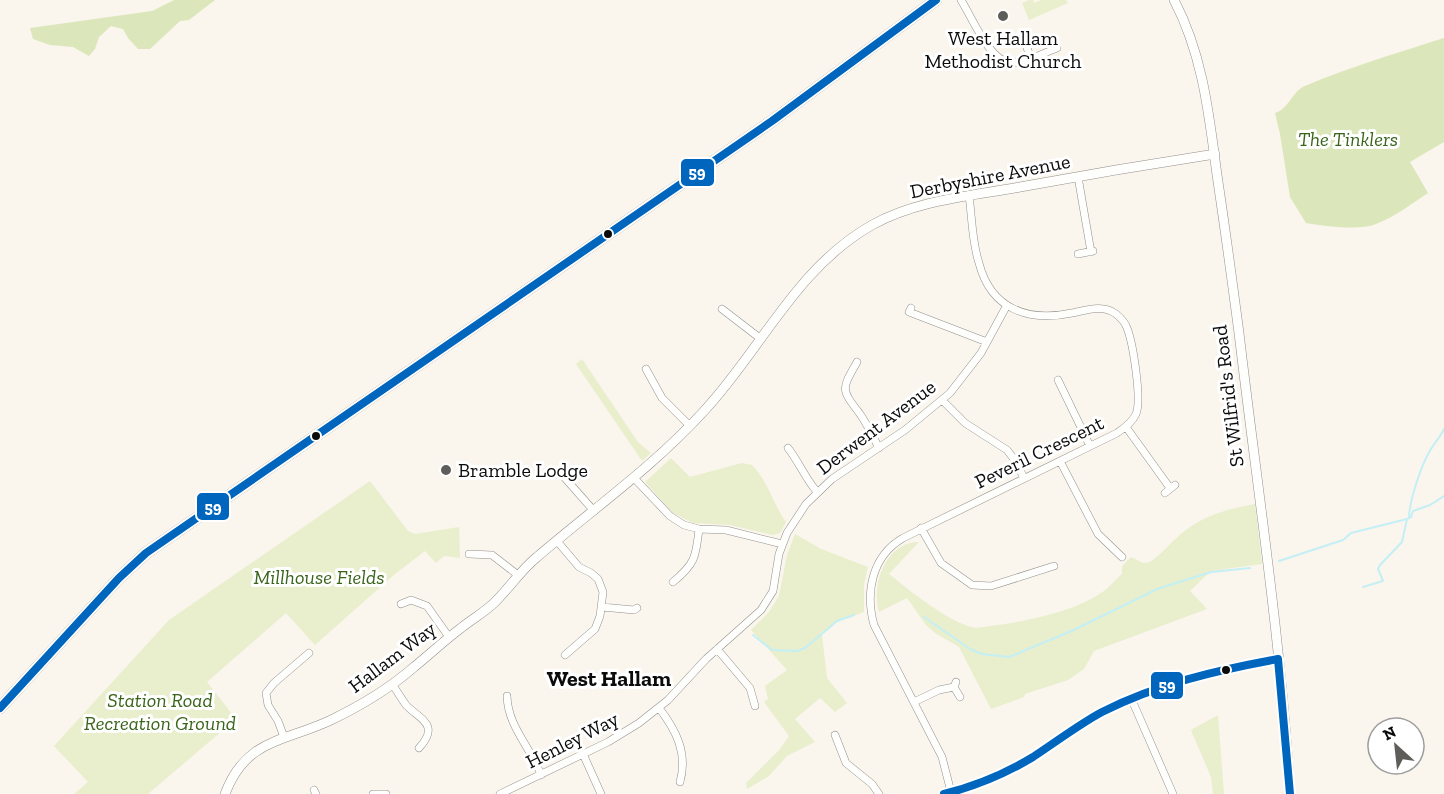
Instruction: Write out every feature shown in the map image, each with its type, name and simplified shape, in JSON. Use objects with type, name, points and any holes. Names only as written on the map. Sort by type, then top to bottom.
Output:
[{"type":"main road","points":[[0,708],[119,578],[146,553],[772,122],[936,0]]},
{"type":"street","points":[[961,0],[995,56],[1003,61],[1011,63],[1057,48]]},
{"type":"street","name":"St Wilfrid's Road","points":[[1174,0],[1198,56],[1215,154],[1284,710],[1290,794]]},
{"type":"street","points":[[1027,48],[1031,58]]},
{"type":"street","name":"Derbyshire Avenue","points":[[634,478],[709,406],[801,284],[826,258],[874,224],[933,202],[1215,154]]},
{"type":"street","points":[[1078,177],[1093,251],[1078,254]]},
{"type":"street","name":"Peveril Crescent","points":[[948,793],[942,757],[874,625],[871,594],[875,568],[886,550],[896,542],[1125,427],[1136,414],[1138,399],[1128,332],[1121,318],[1112,311],[1096,308],[1053,317],[1038,317],[1007,305],[991,290],[978,263],[969,195]]},
{"type":"street","name":"Derwent Avenue","points":[[782,544],[798,514],[817,492],[840,473],[905,430],[942,400],[965,376],[1007,305]]},
{"type":"street","points":[[722,309],[761,339]]},
{"type":"street","points":[[911,309],[909,312],[987,342]]},
{"type":"street","points":[[730,328],[736,321]]},
{"type":"street","points":[[857,362],[846,382],[846,395],[879,448]]},
{"type":"street","points":[[646,369],[662,398],[690,426]]},
{"type":"street","points":[[1058,380],[1090,446]]},
{"type":"street","points":[[1055,394],[1063,390]]},
{"type":"street","points":[[942,400],[965,423],[1007,450],[1024,478]]},
{"type":"street","points":[[1125,427],[1170,489]]},
{"type":"street","points":[[788,448],[798,461],[806,479],[817,492]]},
{"type":"street","points":[[1060,461],[1096,532],[1113,543],[1122,557]]},
{"type":"street","points":[[541,475],[553,471],[568,479],[594,511]]},
{"type":"street","points":[[634,478],[670,516],[684,525],[699,529],[720,529],[782,544]]},
{"type":"street","name":"Hallam Way","points":[[225,794],[233,775],[247,758],[263,746],[328,721],[363,703],[392,684],[490,607],[518,575],[634,478]]},
{"type":"street","points":[[921,528],[941,563],[972,585],[991,586],[1054,566]]},
{"type":"street","points":[[673,582],[693,564],[699,529]]},
{"type":"street","points":[[557,541],[579,567],[591,573],[600,583],[603,592],[602,607],[596,628],[565,655]]},
{"type":"street","name":"Henley Way","points":[[500,794],[625,732],[659,708],[717,649],[767,603],[775,584],[782,544]]},
{"type":"street","points":[[469,554],[492,555],[518,575]]},
{"type":"street","points":[[1040,571],[1042,579]]},
{"type":"street","points":[[407,592],[408,600]]},
{"type":"street","points":[[401,604],[408,600],[418,601],[427,606],[449,637]]},
{"type":"street","points":[[602,607],[634,610],[637,608]]},
{"type":"street","points":[[717,649],[757,696],[755,706]]},
{"type":"street","points":[[284,737],[263,692],[309,653]]},
{"type":"street","points":[[948,793],[972,787],[1009,771],[1090,719],[1131,698],[1197,675],[1278,659]]},
{"type":"street","points":[[392,684],[407,705],[421,716],[431,729],[419,747]]},
{"type":"street","points":[[914,702],[955,684],[960,697]]},
{"type":"street","points":[[507,696],[510,718],[531,752],[541,774]]},
{"type":"street","points":[[1131,698],[1173,794]]},
{"type":"street","points":[[498,705],[507,705]]},
{"type":"street","points":[[659,708],[680,742],[686,773],[680,782]]},
{"type":"street","points":[[835,735],[840,751],[850,767],[872,784],[879,794]]},
{"type":"street","points":[[832,754],[840,751]]},
{"type":"street","points":[[583,754],[601,794]]},
{"type":"street","points":[[378,784],[375,794],[386,794]]},
{"type":"green space","points":[[174,0],[215,0],[189,20],[180,21],[150,49],[138,49],[123,29],[111,26],[99,37],[95,49],[89,56],[73,47],[50,45],[33,39],[30,28],[152,11]]},
{"type":"green space","points":[[1033,0],[1034,3],[1041,0],[1066,0],[1068,3],[1029,20],[1022,3]]},
{"type":"green space","name":"The Tinklers","points":[[1444,38],[1444,142],[1410,162],[1428,193],[1390,218],[1369,226],[1341,227],[1306,223],[1290,197],[1275,113],[1284,108],[1305,86],[1356,66]]},
{"type":"green space","points":[[582,359],[638,442],[651,453],[642,461],[576,364]]},
{"type":"green space","points":[[671,458],[690,477],[742,463],[752,465],[758,471],[786,522],[780,533],[773,535],[730,525],[693,523],[673,513],[645,482]]},
{"type":"green space","points":[[370,481],[408,531],[415,534],[459,527],[460,558],[444,556],[436,563],[425,551],[395,574],[315,645],[286,613],[207,682],[236,719],[148,794],[74,794],[88,782],[54,746],[169,620]]},
{"type":"green space","points":[[1255,504],[1262,564],[1211,571],[1190,591],[1207,609],[1094,651],[1084,669],[1068,680],[1025,694],[1024,697],[991,709],[959,647],[926,625],[907,598],[879,612],[877,589],[879,578],[890,557],[907,544],[919,542],[889,574],[943,614],[976,628],[1041,617],[1088,601],[1104,591],[1122,574],[1122,566],[1131,557],[1143,563],[1150,562],[1182,533],[1208,517]]},
{"type":"green space","points":[[795,534],[821,549],[868,567],[864,584],[864,612],[837,622],[822,635],[827,678],[847,703],[835,712],[820,698],[795,719],[815,742],[787,756],[769,776],[747,789],[746,783],[780,749],[789,736],[764,702],[768,699],[765,686],[787,670],[751,630],[769,612],[779,596],[787,555]]},
{"type":"green space","points":[[1218,715],[1224,794],[1213,794],[1211,777],[1191,730]]},
{"type":"waterway","points":[[1409,517],[1411,501],[1420,473],[1427,456],[1444,429]]},
{"type":"waterway","points":[[1363,587],[1383,581],[1378,569],[1402,542],[1407,519],[1411,517],[1413,511],[1430,505],[1444,496]]},
{"type":"waterway","points":[[1279,561],[1343,540],[1351,533],[1407,519]]},
{"type":"waterway","points":[[924,617],[970,649],[982,654],[1009,657],[1076,629],[1157,589],[1211,572],[1250,568]]},
{"type":"waterway","points":[[753,635],[772,650],[797,651],[805,648],[837,621],[854,615]]},
{"type":"transit line","name":"59","points":[[0,708],[119,578],[146,553],[772,121],[936,0]]},
{"type":"transit line","name":"59","points":[[944,794],[1012,769],[1093,717],[1144,693],[1210,673],[1278,659],[1290,794]]},
{"type":"place","name":"West Hallam Methodist Church","points":[[1003,16]]},
{"type":"place","name":"Bramble Lodge","points":[[446,470]]},
{"type":"district","name":"West Hallam","points":[[609,678]]},
{"type":"park label","name":"Millhouse Fields","points":[[319,577]]},
{"type":"park label","name":"Station Road Recreation Ground","points":[[160,712]]}]
